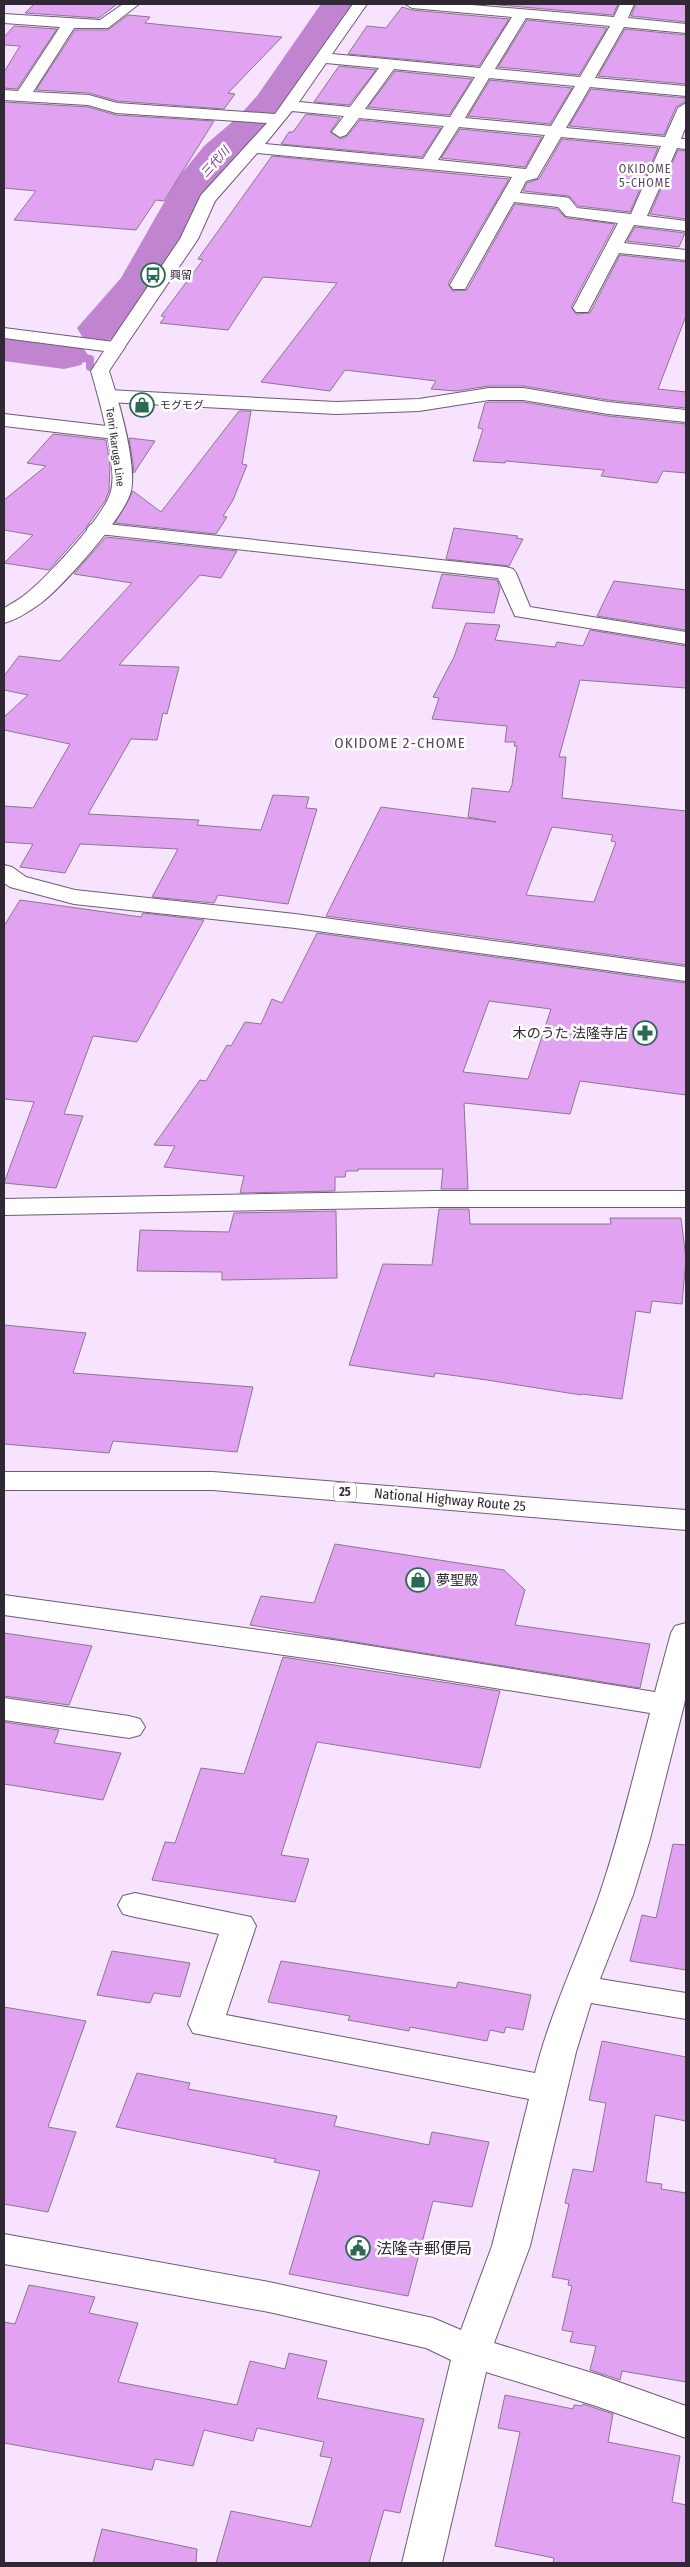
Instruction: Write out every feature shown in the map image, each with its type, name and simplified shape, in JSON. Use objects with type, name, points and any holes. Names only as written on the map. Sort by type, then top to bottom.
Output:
[{"type":"main road","points":[[7,18],[26,4]]},
{"type":"main road","points":[[7,18],[103,25],[132,4]]},
{"type":"main road","points":[[4,332],[116,347],[189,238],[207,199],[253,148],[279,115],[360,4]]},
{"type":"main road","points":[[412,4],[686,28]]},
{"type":"main road","points":[[459,285],[520,178],[531,174],[557,131],[619,23],[627,4]]},
{"type":"main road","points":[[428,164],[522,14]]},
{"type":"main road","points":[[23,96],[70,23]]},
{"type":"main road","points":[[322,58],[686,91]]},
{"type":"main road","points":[[340,132],[390,64]]},
{"type":"main road","points":[[4,95],[89,100],[116,108],[242,116],[354,112],[678,144]]},
{"type":"main road","points":[[582,308],[615,247],[678,144],[686,108]]},
{"type":"main road","points":[[253,148],[531,174]]},
{"type":"main road","points":[[510,197],[564,202],[572,212],[686,226]]},
{"type":"main road","points":[[615,247],[686,255]]},
{"type":"main road","name":"Tenri Ikaruga Line","points":[[4,618],[34,598],[97,529],[121,492],[122,477],[115,433],[108,396],[100,371],[116,347]]},
{"type":"main road","points":[[108,396],[336,408],[419,404],[489,394],[522,394],[608,408],[686,416]]},
{"type":"main road","points":[[4,420],[115,433]]},
{"type":"main road","points":[[97,529],[506,573],[522,612],[686,638]]},
{"type":"main road","points":[[4,872],[18,882],[74,896],[294,921],[686,974]]},
{"type":"main road","points":[[4,1207],[435,1199],[686,1199]]},
{"type":"main road","name":"National Highway Route 25","points":[[4,1481],[213,1481],[686,1520]]},
{"type":"main road","points":[[4,1605],[330,1651],[668,1705]]},
{"type":"main road","points":[[422,2563],[472,2352],[511,2246],[558,2052],[579,1988],[616,1895],[634,1839],[686,1633]]},
{"type":"main road","points":[[4,1709],[129,1726]]},
{"type":"main road","points":[[135,1905],[239,1926],[205,2024],[549,2089]]},
{"type":"main road","points":[[579,1988],[686,2006]]},
{"type":"main road","points":[[4,2249],[269,2297],[433,2334],[472,2352],[599,2391],[686,2422]]},
{"type":"building","points":[[34,4],[117,4],[99,18],[25,13]]},
{"type":"building","points":[[488,4],[618,4],[613,15]]},
{"type":"building","points":[[636,4],[686,4],[686,22],[631,16]]},
{"type":"building","points":[[402,7],[412,10],[509,19],[479,66],[348,54],[367,26],[386,28]]},
{"type":"building","points":[[128,15],[150,17],[145,23],[282,37],[228,93],[235,94],[224,109],[117,101],[89,93],[36,90],[75,30],[108,30]]},
{"type":"building","points":[[527,20],[607,28],[579,75],[498,67]]},
{"type":"building","points":[[14,26],[57,29],[17,89],[4,88],[4,72],[20,46],[4,45],[4,37]]},
{"type":"building","points":[[625,29],[686,35],[686,84],[598,76]]},
{"type":"building","points":[[339,66],[376,70],[349,105],[314,102]]},
{"type":"building","points":[[395,71],[472,79],[449,115],[368,107]]},
{"type":"building","points":[[490,80],[572,88],[550,124],[468,116]]},
{"type":"building","points":[[591,89],[686,98],[686,101],[676,107],[664,135],[569,126]]},
{"type":"building","points":[[4,102],[88,107],[116,115],[214,121],[164,201],[156,200],[136,230],[14,220],[36,191],[4,188]]},
{"type":"building","points":[[306,114],[340,118],[330,132],[341,139],[347,136],[360,120],[441,128],[422,157],[281,144],[289,132],[293,132]]},
{"type":"building","points":[[460,129],[542,137],[525,167],[441,158]]},
{"type":"building","points":[[562,139],[658,148],[630,212],[578,206],[569,196],[523,191],[527,183],[539,179]]},
{"type":"building","points":[[678,150],[686,151],[686,219],[650,214]]},
{"type":"building","points":[[272,156],[509,179],[448,284],[453,291],[467,290],[515,204],[557,209],[566,218],[615,224],[571,307],[576,314],[590,313],[620,255],[686,262],[686,316],[658,389],[686,392],[686,408],[608,400],[523,386],[489,386],[456,391],[431,389],[436,381],[345,370],[330,391],[261,382],[337,283],[263,277],[228,330],[160,323],[165,317],[161,316],[203,260],[198,259]]},
{"type":"building","points":[[635,227],[685,233],[679,247],[627,241]]},
{"type":"building","points":[[523,402],[608,416],[686,424],[686,473],[663,471],[657,483],[601,476],[604,470],[506,461],[505,463],[473,461],[483,429],[478,428],[485,403]]},
{"type":"building","points":[[239,411],[251,411],[242,464],[247,465],[233,500],[223,516],[227,517],[216,534],[115,523],[133,491],[161,512]]},
{"type":"building","points":[[53,434],[106,440],[110,465],[109,491],[105,501],[85,529],[49,570],[4,563],[33,535],[4,530],[4,500],[46,466],[27,463]]},
{"type":"building","points":[[129,438],[155,441],[134,473],[133,464]]},
{"type":"building","points":[[454,528],[518,536],[516,538],[523,539],[509,566],[446,559]]},
{"type":"building","points":[[106,537],[237,551],[221,578],[200,575],[119,665],[179,667],[167,714],[163,713],[157,740],[131,739],[88,814],[199,820],[197,825],[261,830],[273,795],[309,797],[306,808],[317,809],[288,904],[218,895],[214,903],[152,897],[178,849],[80,844],[65,873],[20,867],[33,844],[4,842],[4,806],[33,808],[70,744],[4,730],[4,717],[28,695],[4,690],[4,676],[19,656],[60,661],[132,583],[74,574]]},
{"type":"building","points":[[442,574],[497,580],[500,588],[494,613],[432,608]]},
{"type":"building","points":[[614,581],[686,590],[686,630],[597,616]]},
{"type":"building","points":[[466,623],[500,625],[495,640],[555,647],[557,642],[583,646],[590,630],[686,646],[686,688],[580,680],[559,757],[566,757],[562,798],[686,811],[686,965],[326,916],[381,807],[496,822],[468,817],[472,788],[509,792],[512,785],[517,746],[514,746],[515,742],[505,742],[507,726],[432,719],[439,698],[433,697],[454,657]],"holes":[[[552,827],[613,835],[611,841],[616,842],[594,902],[526,895]]]},
{"type":"building","points":[[20,900],[141,917],[143,913],[204,920],[137,1042],[93,1036],[64,1114],[83,1116],[56,1188],[4,1183],[34,1102],[4,1099],[4,926]]},
{"type":"building","points":[[317,933],[686,983],[686,1095],[580,1081],[570,1114],[464,1103],[468,1189],[441,1189],[443,1169],[358,1169],[358,1171],[346,1171],[345,1177],[335,1177],[335,1191],[240,1193],[244,1176],[164,1167],[175,1146],[154,1145],[200,1080],[206,1081],[227,1045],[231,1046],[245,1022],[261,1024],[272,999],[282,1003]],"holes":[[[489,1001],[551,1009],[528,1079],[463,1072]]]},
{"type":"building","points":[[439,1209],[469,1209],[470,1224],[611,1224],[610,1218],[681,1218],[686,1259],[682,1304],[652,1301],[650,1313],[636,1311],[622,1399],[581,1395],[435,1373],[434,1377],[349,1365],[383,1264],[432,1265]]},
{"type":"building","points":[[336,1211],[337,1278],[222,1280],[222,1272],[137,1271],[140,1230],[229,1232],[234,1213]]},
{"type":"building","points":[[4,1325],[86,1333],[73,1373],[253,1387],[237,1452],[113,1441],[109,1453],[4,1444]]},
{"type":"building","points":[[335,1544],[504,1570],[525,1590],[515,1625],[650,1644],[640,1688],[250,1625],[261,1596],[314,1603]]},
{"type":"building","points":[[4,1633],[92,1646],[69,1705],[4,1696]]},
{"type":"building","points":[[283,1657],[500,1691],[480,1768],[317,1742],[281,1855],[309,1859],[295,1902],[152,1880],[165,1842],[175,1843],[201,1768],[244,1774]]},
{"type":"building","points":[[4,1722],[59,1730],[54,1743],[121,1753],[103,1800],[4,1784]]},
{"type":"building","points":[[673,1844],[686,1845],[686,1970],[630,1961],[642,1915],[656,1918]]},
{"type":"building","points":[[112,1951],[190,1963],[180,1997],[154,1993],[150,2003],[97,1995]]},
{"type":"building","points":[[281,1961],[456,1988],[458,1982],[531,1995],[523,2030],[506,2027],[504,2033],[490,2030],[487,2041],[410,2027],[409,2031],[348,2020],[350,2016],[268,2002]]},
{"type":"building","points":[[4,2007],[86,2021],[48,2127],[76,2132],[48,2212],[4,2204]]},
{"type":"building","points":[[602,2041],[686,2057],[686,2121],[655,2115],[646,2182],[662,2184],[661,2189],[686,2193],[686,2382],[622,2371],[620,2380],[590,2370],[596,2346],[570,2342],[573,2332],[562,2330],[572,2286],[568,2285],[569,2280],[552,2277],[569,2204],[565,2203],[573,2169],[593,2172],[606,2103],[589,2100]]},
{"type":"building","points":[[137,2073],[190,2083],[188,2089],[337,2116],[334,2126],[429,2145],[432,2132],[489,2142],[472,2207],[433,2201],[408,2296],[289,2274],[320,2171],[274,2162],[276,2159],[116,2127]]},
{"type":"building","points":[[29,2285],[95,2297],[89,2313],[138,2323],[118,2382],[237,2405],[250,2361],[285,2369],[289,2353],[327,2361],[317,2398],[424,2419],[400,2513],[384,2510],[369,2563],[216,2563],[231,2511],[311,2527],[332,2458],[320,2456],[324,2442],[257,2428],[253,2441],[204,2430],[193,2466],[155,2459],[152,2470],[4,2443],[4,2322],[15,2324]]},
{"type":"building","points":[[505,2395],[573,2409],[574,2405],[582,2406],[583,2404],[613,2414],[608,2442],[680,2456],[672,2502],[686,2505],[686,2563],[553,2563],[554,2558],[495,2546],[520,2432],[498,2428]]},
{"type":"building","points":[[102,2529],[197,2549],[196,2563],[93,2563]]},
{"type":"waterway","name":"三代川","points":[[100,328],[140,284],[193,187],[219,155],[253,126],[272,105],[340,4]]},
{"type":"waterway","name":"三代川","points":[[4,347],[64,355]]},
{"type":"waterway","points":[[64,355],[90,359],[90,367]]},
{"type":"place","name":"興留","points":[[153,275]]},
{"type":"place","name":"モグモグ","points":[[142,405]]},
{"type":"place","name":"木のうた 法隆寺店","points":[[645,1033]]},
{"type":"place","name":"夢聖殿","points":[[418,1580]]},
{"type":"place","name":"法隆寺郵便局","points":[[358,2248]]},
{"type":"district","name":"OKIDOME 5-CHOME","points":[[645,176]]},
{"type":"district","name":"OKIDOME 2-CHOME","points":[[400,743]]}]
